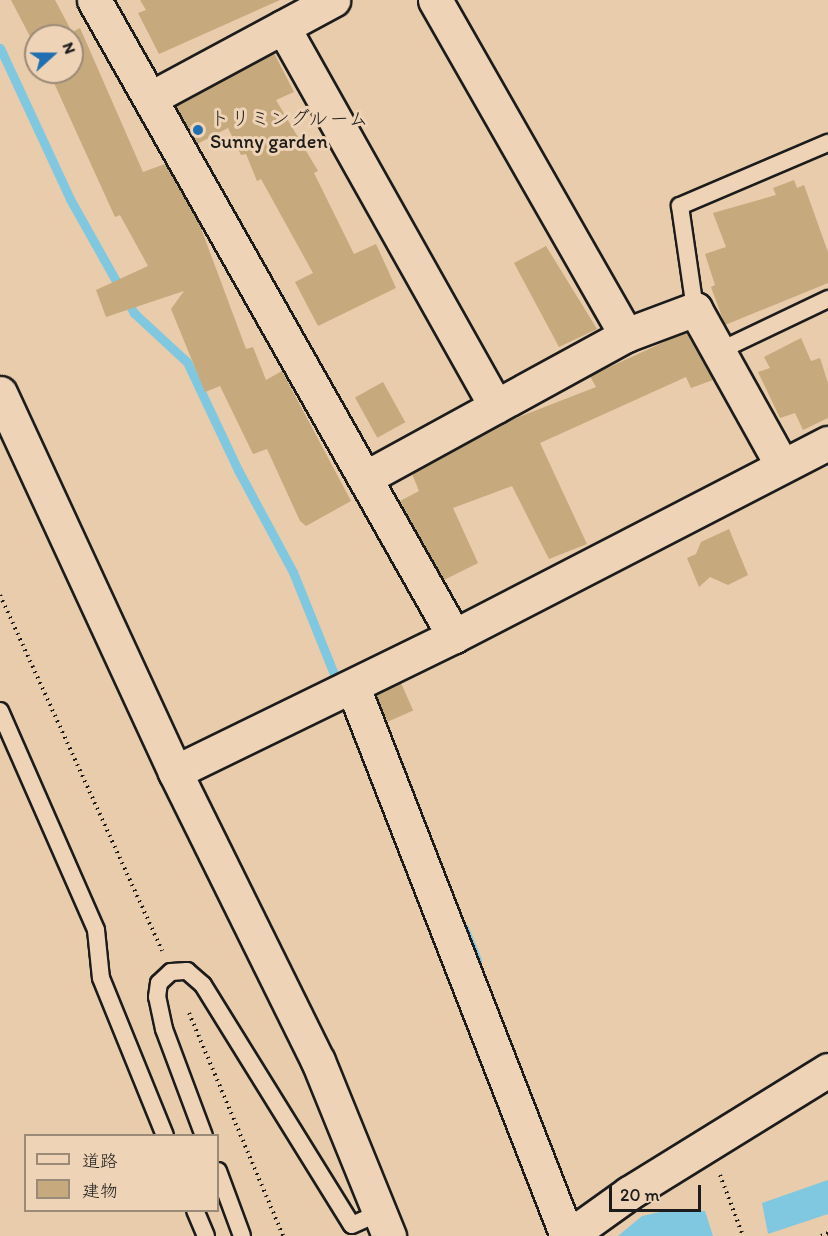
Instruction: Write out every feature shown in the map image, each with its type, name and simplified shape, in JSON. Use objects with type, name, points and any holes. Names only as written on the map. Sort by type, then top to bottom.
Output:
[{"type":"street","points":[[94,0],[454,636]]},
{"type":"street","points":[[151,98],[333,0]]},
{"type":"street","points":[[435,0],[626,335]]},
{"type":"street","points":[[283,27],[495,406]]},
{"type":"street","points":[[364,478],[626,335],[695,309],[782,465]]},
{"type":"street","points":[[0,393],[175,772],[318,1061],[384,1224]]},
{"type":"street","points":[[175,772],[353,687],[828,443]]},
{"type":"street","points":[[353,687],[568,1236],[828,1070]]},
{"type":"lane","points":[[695,309],[680,206],[828,143]]},
{"type":"lane","points":[[719,351],[828,298]]},
{"type":"lane","points":[[0,711],[96,930],[101,978],[164,1134]]},
{"type":"lane","points":[[203,1134],[164,1029],[157,997],[159,983],[171,972],[187,972],[204,985],[352,1225],[384,1224]]},
{"type":"lane","points":[[219,1174],[242,1236]]},
{"type":"lane","points":[[196,1212],[207,1236]]},
{"type":"path","points":[[0,596],[171,972],[283,1236]]},
{"type":"path","points":[[709,1144],[743,1236]]},
{"type":"path","points":[[821,1236],[828,1233]]},
{"type":"water","points":[[828,1180],[828,1214],[768,1234],[762,1203]]},
{"type":"water","points":[[669,1210],[705,1211],[713,1236],[618,1236],[642,1216]]},
{"type":"building","points":[[11,0],[55,0],[68,24],[24,24]]},
{"type":"building","points":[[140,0],[280,0],[159,54],[138,13],[146,10]]},
{"type":"building","points":[[84,37],[143,172],[165,164],[199,223],[246,349],[253,347],[266,380],[282,371],[351,501],[306,526],[300,521],[267,449],[253,454],[220,386],[205,392],[171,309],[184,291],[106,317],[96,290],[148,266],[120,215],[115,217],[54,84],[84,84]]},
{"type":"building","points":[[274,53],[294,92],[276,100],[318,171],[314,173],[354,254],[376,244],[396,288],[318,326],[295,282],[313,273],[261,179],[257,181],[246,154],[241,155],[228,128],[197,144],[176,106]]},
{"type":"building","points":[[794,180],[797,188],[804,185],[828,252],[828,283],[725,325],[711,287],[715,285],[705,254],[726,247],[713,213],[776,195],[773,188]]},
{"type":"building","points":[[546,246],[597,329],[559,347],[514,263]]},
{"type":"building","points":[[686,332],[713,380],[691,388],[686,377],[540,443],[587,544],[549,559],[512,486],[453,508],[478,563],[444,580],[400,501],[419,491],[412,474],[506,422],[596,387],[590,376]]},
{"type":"building","points":[[801,338],[811,361],[820,358],[828,383],[828,418],[803,430],[795,413],[780,418],[758,372],[770,368],[764,357]]},
{"type":"building","points":[[383,382],[405,422],[377,438],[355,398]]},
{"type":"building","points":[[729,529],[748,575],[728,585],[710,577],[699,587],[687,558],[696,554],[701,542]]},
{"type":"building","points":[[401,683],[413,710],[388,722],[375,694]]},
{"type":"waterway","points":[[0,48],[70,199],[134,313],[187,362],[238,470],[293,572],[334,674]]},
{"type":"waterway","points":[[464,928],[477,960]]},
{"type":"place","name":"トリミングルーム Sunny garden","points":[[198,130]]}]
